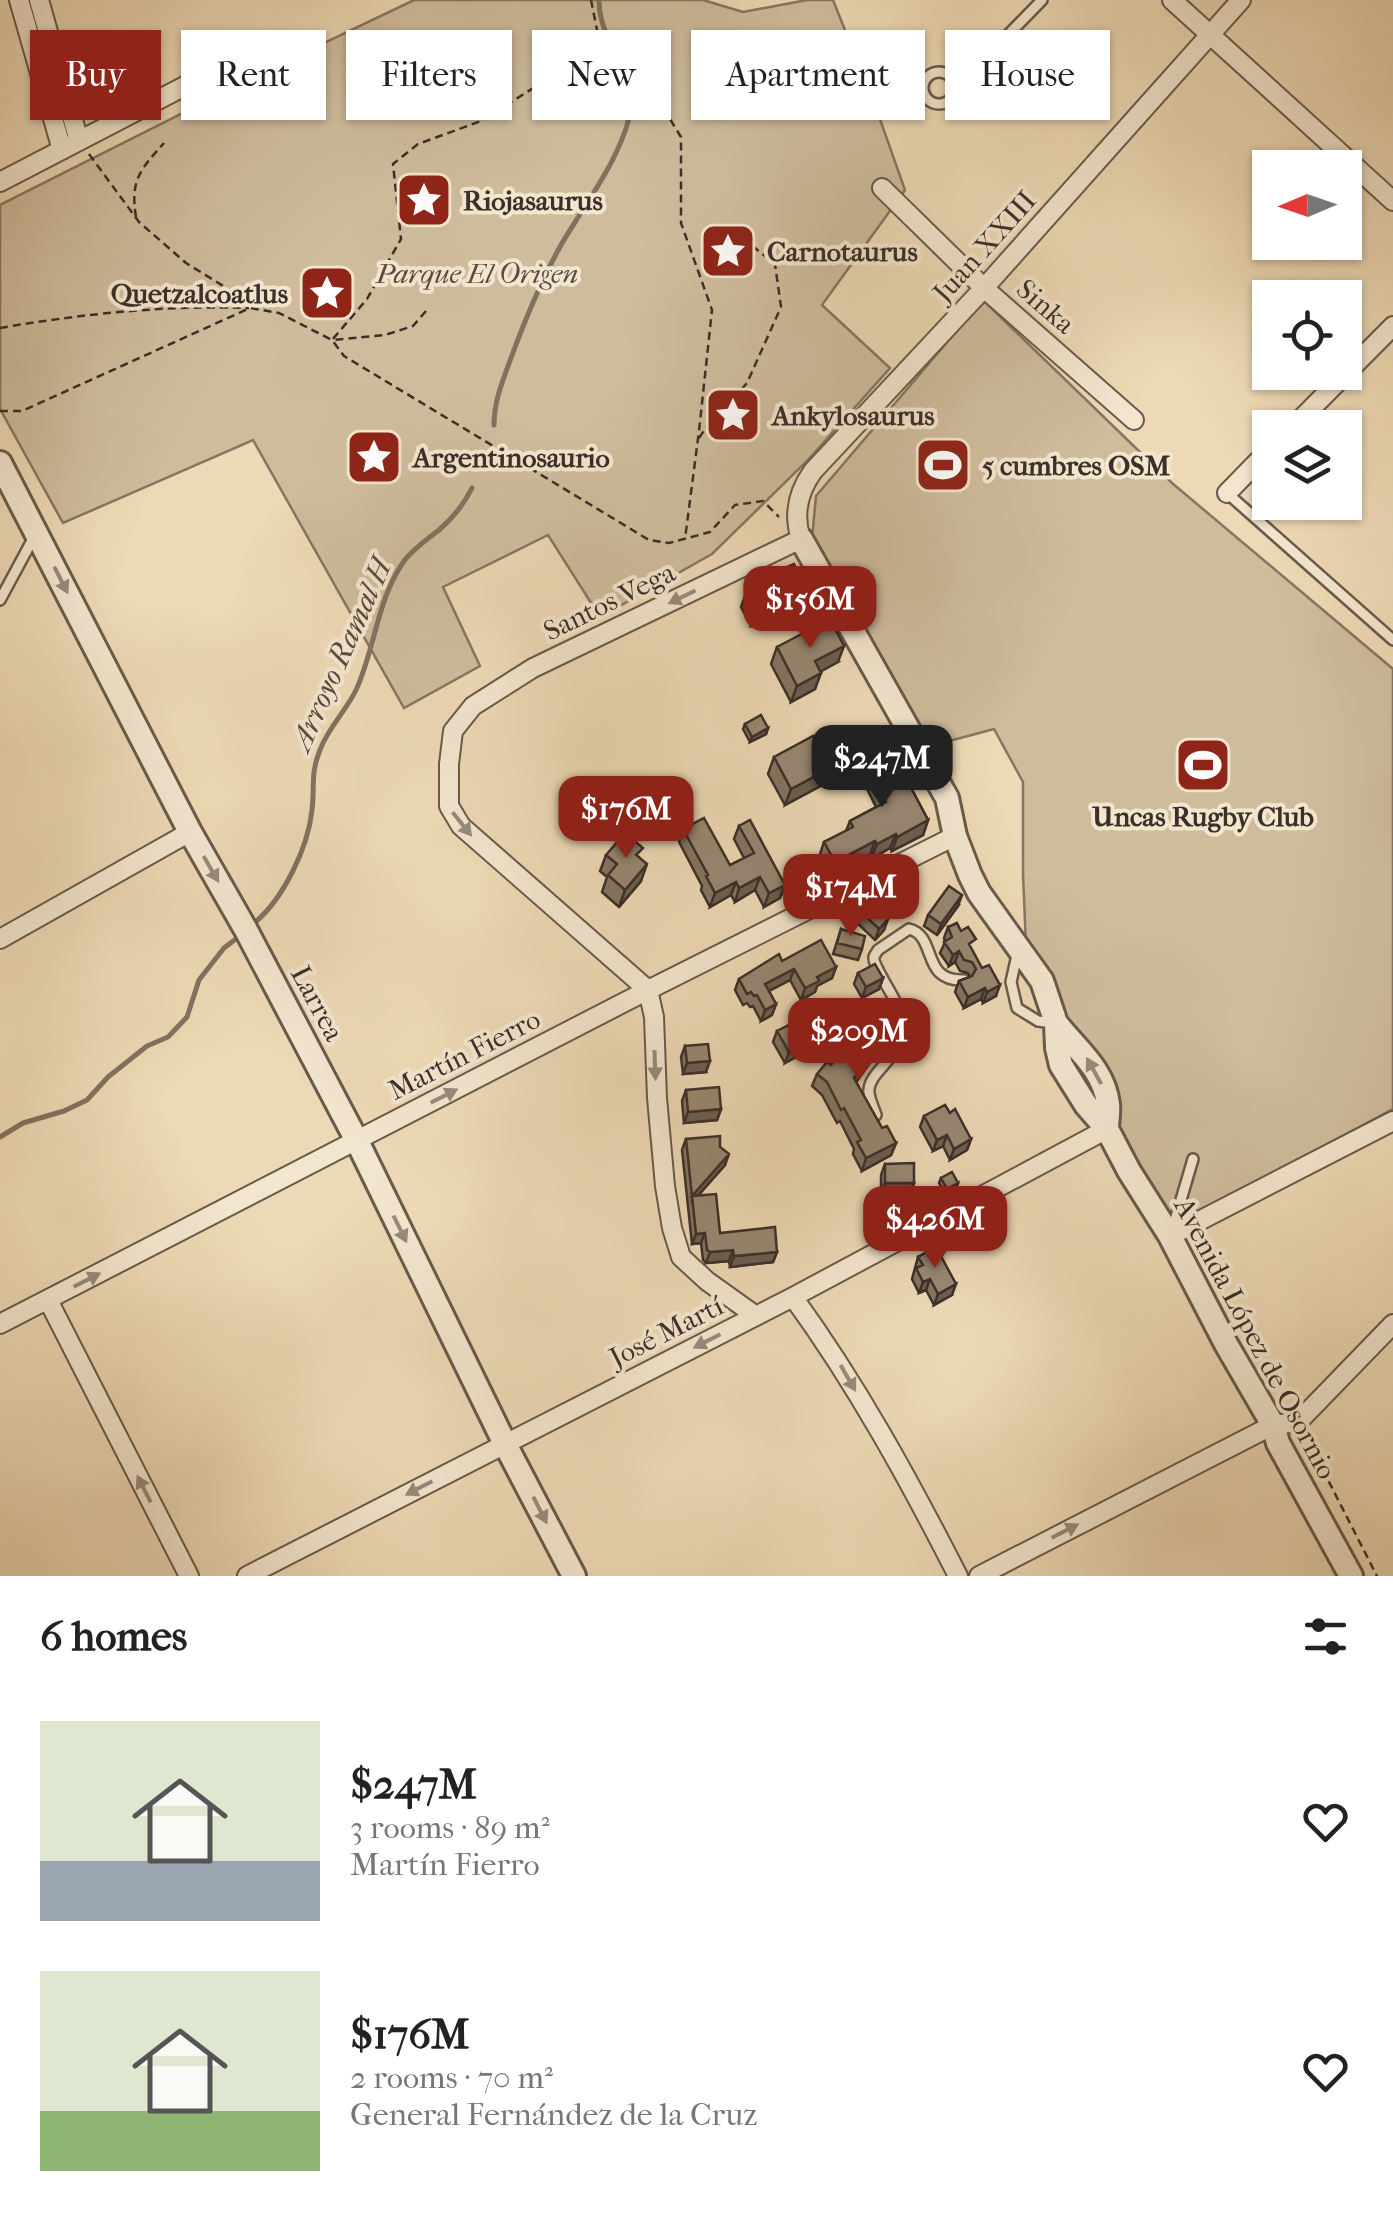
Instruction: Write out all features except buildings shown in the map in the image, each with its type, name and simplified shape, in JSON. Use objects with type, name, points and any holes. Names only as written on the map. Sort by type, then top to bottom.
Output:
[{"type":"street","points":[[19,0],[71,146]]},
{"type":"street","points":[[38,0],[71,146]]},
{"type":"street","points":[[1172,0],[1393,201]]},
{"type":"street","name":"Juan XXIII","points":[[801,539],[796,525],[798,505],[812,471],[984,288],[1240,0]]},
{"type":"street","points":[[0,182],[181,89]]},
{"type":"street","name":"Sinka","points":[[882,188],[984,288],[1134,420]]},
{"type":"street","points":[[1310,410],[1393,326]]},
{"type":"street","name":"Larrea","points":[[0,463],[190,832],[357,1141],[574,1576]]},
{"type":"street","points":[[1227,493],[1252,468]]},
{"type":"street","name":"Santos Vega","points":[[648,990],[462,826],[449,806],[452,731],[472,706],[533,668],[801,539]]},
{"type":"street","name":"Avenida López de Osornio","points":[[801,539],[947,798],[955,836],[979,893],[1042,981],[1056,1023],[1096,1072],[1107,1097],[1107,1129],[1170,1236],[1351,1576]]},
{"type":"street","points":[[0,939],[190,832]]},
{"type":"street","name":"Martín Fierro","points":[[0,1324],[955,836]]},
{"type":"street","points":[[648,990],[654,1017],[656,1098],[665,1186],[681,1256],[756,1316]]},
{"type":"street","points":[[1170,1236],[1393,1121]]},
{"type":"street","name":"José Martí","points":[[247,1576],[794,1297],[1107,1129]]},
{"type":"street","points":[[794,1297],[833,1352],[921,1503],[958,1576]]},
{"type":"street","points":[[48,1300],[189,1576]]},
{"type":"street","points":[[978,1576],[1273,1425],[1298,1422],[1393,1324]]},
{"type":"lane","points":[[1013,30],[1042,0]]},
{"type":"lane","points":[[1227,493],[1393,640]]},
{"type":"lane","points":[[0,600],[36,532]]},
{"type":"lane","points":[[876,1115],[868,1089],[903,1037],[904,1022],[897,1001],[874,964],[874,955],[914,929],[921,934],[935,969],[951,980],[964,980]]},
{"type":"lane","points":[[1170,1236],[1194,1159]]},
{"type":"path","points":[[591,0],[597,30]]},
{"type":"path","points":[[332,340],[367,299],[401,240],[394,164],[418,144],[481,120],[532,89]]},
{"type":"path","points":[[671,120],[681,137],[681,223],[712,310],[685,538]]},
{"type":"path","points":[[136,218],[132,195],[136,178],[164,143]]},
{"type":"path","points":[[71,146],[136,218],[186,262],[260,308]]},
{"type":"path","points":[[698,441],[711,420],[747,383],[780,308],[774,264],[750,244],[738,244]]},
{"type":"path","points":[[0,328],[63,318],[204,306],[260,308],[280,313],[332,340],[344,356],[649,540],[669,543],[710,532],[734,505],[763,501],[801,539]]},
{"type":"path","points":[[0,411],[22,410],[250,308]]},
{"type":"path","points":[[332,340],[385,335],[413,326],[426,311]]},
{"type":"path","points":[[1298,1422],[1377,1576]]},
{"type":"green space","name":"Parque El Origen","points":[[414,0],[703,0],[743,12],[807,0],[833,0],[845,30],[691,30],[691,120],[880,120],[905,190],[822,305],[890,368],[807,461],[712,554],[600,617],[548,535],[443,587],[480,666],[404,708],[253,440],[63,523],[0,409],[0,205],[181,114],[181,120],[326,120],[326,42],[346,33],[346,120],[512,120],[512,30],[351,30]]},
{"type":"green space","name":"Uncas Rugby Club","points":[[983,300],[1172,483],[1393,669],[1393,1109],[1181,1222],[1175,1221],[1145,1189],[1071,1031],[1026,946],[1023,782],[994,729],[927,747],[812,539],[816,496]]},
{"type":"waterway","name":"Arroyo Ramal H","points":[[494,425],[502,383],[534,301],[561,245],[614,157],[629,120],[632,83],[604,28],[599,0]]},
{"type":"waterway","name":"Arroyo Ramal H","points":[[253,924],[284,887],[299,856],[310,825],[317,759],[356,690],[395,576],[412,552],[453,516],[472,488]]},
{"type":"waterway","name":"Arroyo Ramal H","points":[[0,1137],[23,1123],[87,1100],[108,1077],[147,1046],[168,1037],[187,1017],[199,980],[224,948],[241,935]]},
{"type":"place","name":"Riojasaurus","points":[[424,200]]},
{"type":"place","name":"Carnotaurus","points":[[728,251]]},
{"type":"place","name":"Quetzalcoatlus","points":[[327,293]]},
{"type":"place","name":"Ankylosaurus","points":[[733,415]]},
{"type":"place","name":"Argentinosaurio","points":[[374,457]]},
{"type":"place","name":"5 cumbres OSM","points":[[943,465]]},
{"type":"place","name":"Uncas Rugby Club","points":[[1203,765]]}]
